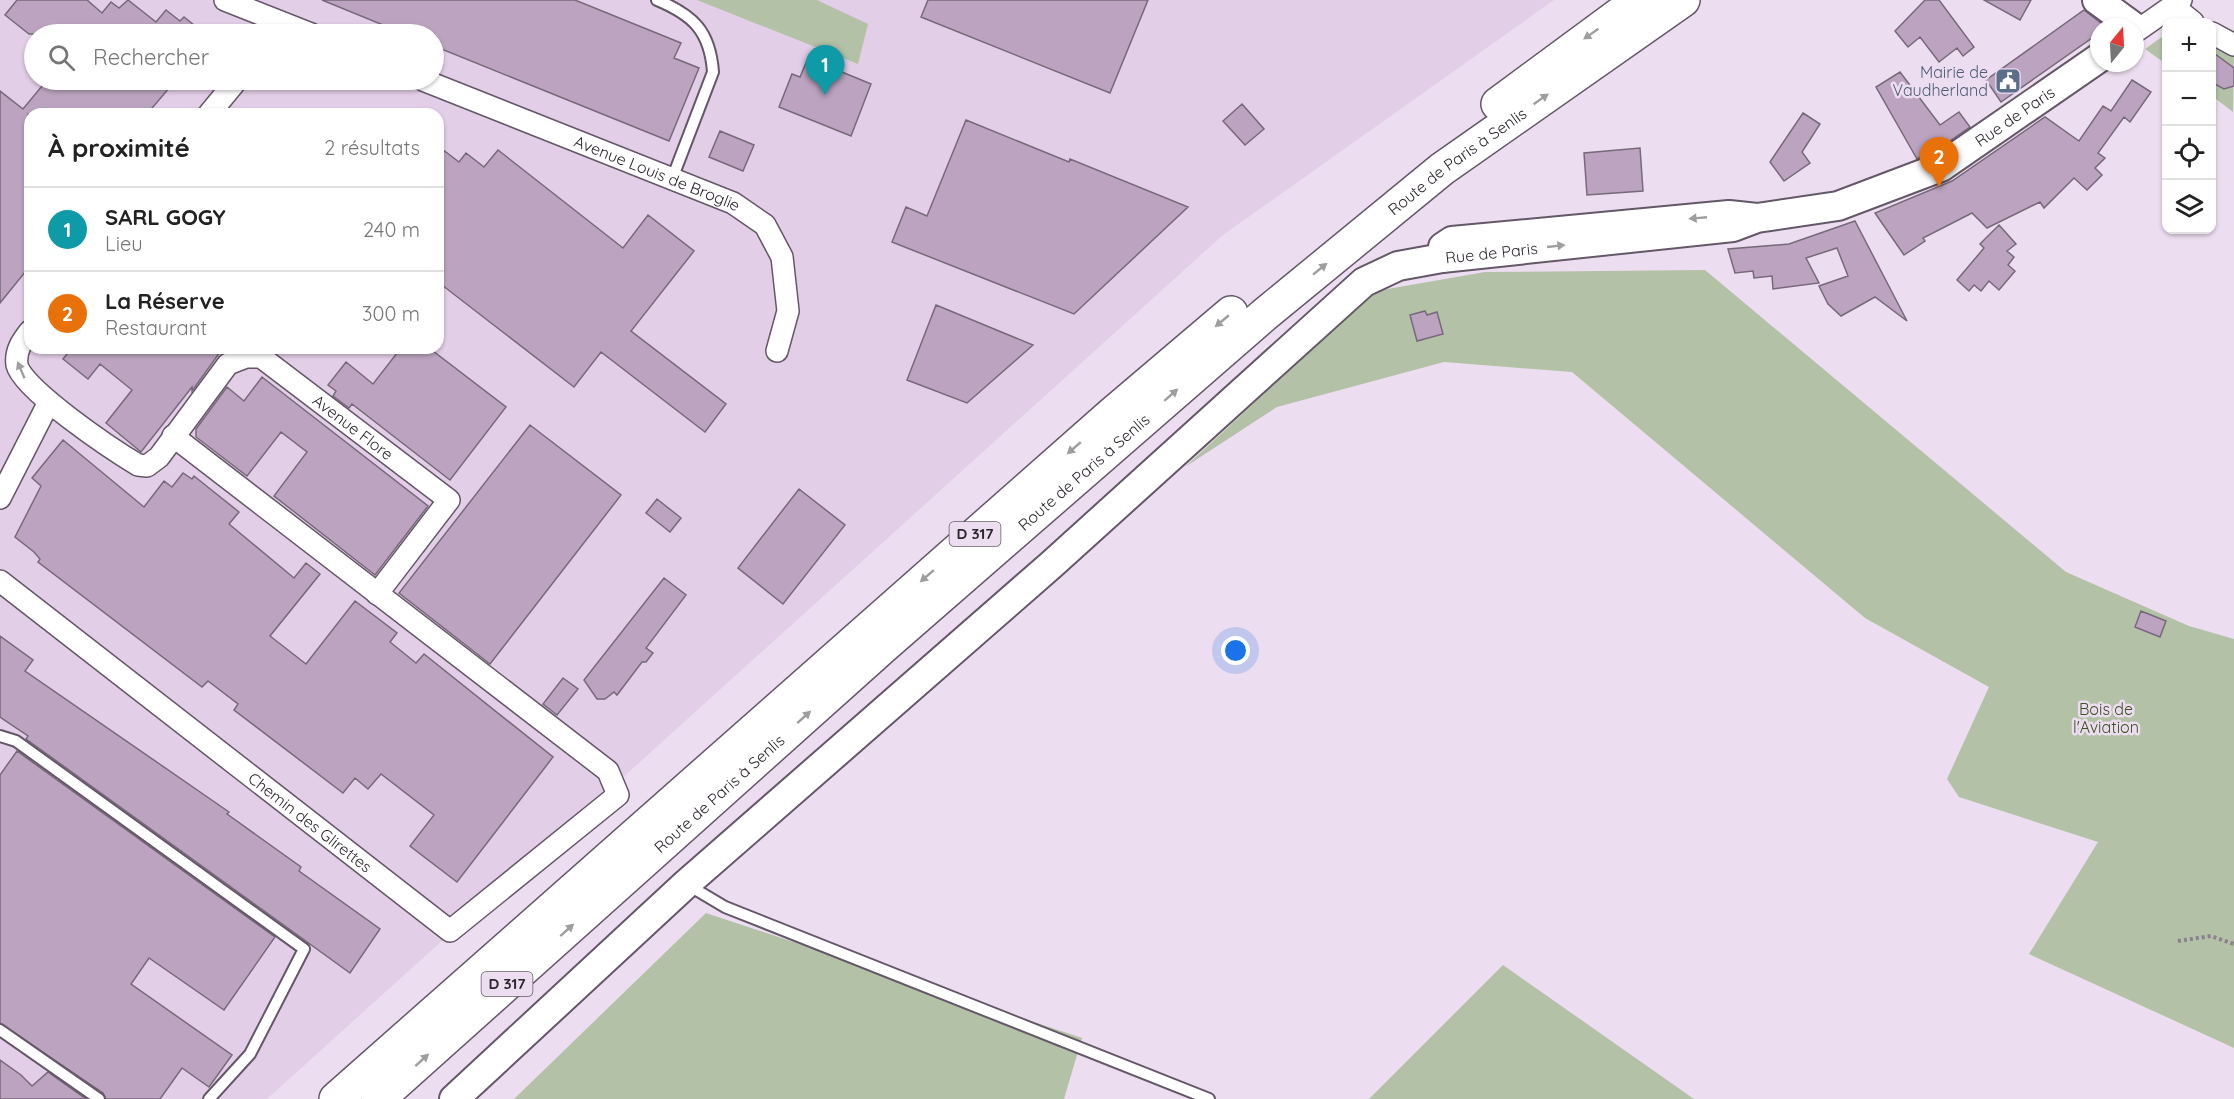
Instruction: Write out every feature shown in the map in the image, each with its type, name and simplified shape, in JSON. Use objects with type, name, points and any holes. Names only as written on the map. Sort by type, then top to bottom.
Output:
[{"type":"main road","name":"Route de Paris à Senlis","points":[[336,1099],[1112,414],[1244,302],[1431,153],[1639,0]]},
{"type":"main road","name":"Route de Paris à Senlis","points":[[378,1099],[824,699],[1264,315],[1442,169],[1683,0]]},
{"type":"street","points":[[225,0],[269,24]]},
{"type":"street","points":[[2097,0],[2121,18]]},
{"type":"street","points":[[2144,23],[2177,3],[2190,18]]},
{"type":"street","points":[[2216,36],[2234,45]]},
{"type":"street","name":"Rue de Paris","points":[[686,884],[1051,565],[1364,282],[1398,266],[1442,258],[1443,247],[1452,241],[1730,215],[1756,218],[1838,206],[1941,167],[2090,64]]},
{"type":"street","name":"Avenue Louis de Broglie","points":[[444,88],[733,203],[765,225],[782,257],[788,311],[777,351]]},
{"type":"street","points":[[214,108],[229,90]]},
{"type":"street","points":[[0,498],[49,402],[27,383],[18,367],[17,353],[24,341]]},
{"type":"street","name":"Avenue Flore","points":[[49,402],[138,465],[147,466],[159,457],[228,364],[246,357],[261,357],[449,500],[377,594]]},
{"type":"street","points":[[173,436],[377,594]]},
{"type":"street","name":"Chemin des Glirettes","points":[[0,581],[450,932],[618,795],[608,771],[377,594]]},
{"type":"street","points":[[454,1099],[686,884]]},
{"type":"lane","points":[[657,0],[681,10],[699,26],[712,55],[713,72],[672,179]]},
{"type":"lane","points":[[0,736],[16,741],[304,949],[250,1054],[209,1099]]},
{"type":"lane","points":[[686,884],[725,907],[1209,1099]]},
{"type":"lane","points":[[0,1030],[99,1099]]},
{"type":"path","points":[[2178,941],[2211,936],[2234,944]]},
{"type":"shaded area","points":[[0,0],[1554,0],[1223,235],[267,1099],[0,1099]]},
{"type":"green space","points":[[697,0],[817,0],[868,24],[858,64]]},
{"type":"green space","points":[[2162,37],[2162,61],[2145,49]]},
{"type":"green space","points":[[2216,44],[2234,54],[2233,112],[2216,99]]},
{"type":"green space","name":"Bois de l'Aviation","points":[[1705,270],[2066,572],[2189,626],[2234,639],[2234,1048],[2029,954],[2098,842],[1959,797],[1947,779],[1989,687],[1865,618],[1572,372],[1444,362],[1277,407],[1185,467],[1376,291],[1485,272]]},
{"type":"green space","points":[[706,913],[1082,1038],[1064,1099],[514,1099]]},
{"type":"green space","points":[[1503,965],[1694,1099],[1369,1099]]},
{"type":"building","points":[[17,0],[87,0],[102,13],[111,2],[119,8],[128,0],[156,22],[166,10],[180,21],[184,17],[193,24],[24,24],[24,30],[5,15]]},
{"type":"building","points":[[322,0],[575,0],[681,43],[674,58],[699,68],[669,141],[444,50],[444,24],[381,24]]},
{"type":"building","points":[[928,0],[1148,0],[1110,93],[921,17]]},
{"type":"building","points":[[1925,0],[1939,0],[1974,47],[1963,56],[1957,48],[1939,62],[1920,37],[1908,47],[1895,31]]},
{"type":"building","points":[[1984,0],[2031,0],[2020,20]]},
{"type":"building","points":[[2084,10],[2094,18],[2090,18],[2090,39],[2001,102],[1986,80]]},
{"type":"building","points":[[2216,55],[2234,68],[2234,86],[2224,89],[2216,85]]},
{"type":"building","points":[[808,58],[871,84],[851,136],[779,107],[792,74],[800,77]]},
{"type":"building","points":[[1900,72],[1940,125],[1959,112],[1970,127],[1944,145],[1941,142],[1917,159],[1876,87]]},
{"type":"building","points":[[2132,80],[2151,92],[2130,122],[2124,117],[2098,153],[2105,158],[2095,168],[2102,175],[2087,190],[2074,178],[2044,208],[2040,202],[1987,228],[1972,213],[1923,238],[1925,241],[1904,255],[1875,213],[1952,181],[2045,117],[2079,141],[2103,106],[2111,111]]},
{"type":"building","points":[[39,90],[167,90],[152,108],[24,108],[24,273],[0,303],[0,91],[23,109]]},
{"type":"building","points":[[1242,104],[1264,129],[1245,145],[1223,121]]},
{"type":"building","points":[[1803,113],[1820,124],[1802,152],[1810,163],[1784,181],[1770,162]]},
{"type":"building","points":[[966,120],[1188,207],[1074,314],[892,242],[906,207],[927,216]]},
{"type":"building","points":[[720,131],[754,145],[743,171],[709,157]]},
{"type":"building","points":[[1640,148],[1643,191],[1587,195],[1584,153]]},
{"type":"building","points":[[498,150],[623,248],[648,215],[694,251],[631,331],[726,404],[705,432],[601,352],[574,387],[444,287],[444,151],[459,162],[466,153],[484,167]]},
{"type":"building","points":[[1855,221],[1907,321],[1875,297],[1841,316],[1828,304],[1819,286],[1848,276],[1837,248],[1806,258],[1819,283],[1773,289],[1772,276],[1754,278],[1753,271],[1735,273],[1728,249],[1789,244]]},
{"type":"building","points":[[1999,225],[2016,244],[2007,251],[2014,257],[2008,265],[2015,271],[1999,290],[1989,281],[1981,291],[1974,285],[1969,291],[1957,280],[1984,248],[1980,244]]},
{"type":"building","points":[[936,305],[1033,345],[967,403],[907,380]]},
{"type":"building","points":[[1425,311],[1427,315],[1437,312],[1443,334],[1417,341],[1410,315]]},
{"type":"building","points":[[67,354],[219,354],[192,391],[192,387],[141,452],[106,423],[132,390],[100,364],[88,379],[63,359]]},
{"type":"building","points":[[396,354],[437,354],[506,407],[450,480],[352,404],[349,408],[333,396],[336,391],[328,385],[346,362],[373,384]]},
{"type":"building","points":[[262,377],[428,506],[375,575],[274,496],[307,452],[281,432],[247,476],[196,437],[196,429],[227,387],[244,401]]},
{"type":"building","points":[[530,425],[621,495],[490,664],[399,593]]},
{"type":"building","points":[[63,440],[144,507],[164,481],[172,487],[183,473],[192,479],[194,476],[239,512],[229,524],[294,578],[306,563],[320,574],[270,636],[306,664],[355,601],[397,633],[390,642],[416,663],[424,654],[553,757],[457,882],[410,846],[434,815],[381,774],[368,789],[355,778],[343,793],[234,710],[238,704],[208,681],[202,687],[38,562],[40,559],[34,552],[15,537],[41,486],[32,478]]},
{"type":"building","points":[[799,489],[845,525],[783,604],[738,568]]},
{"type":"building","points":[[657,499],[681,518],[670,532],[646,513]]},
{"type":"building","points":[[664,578],[686,595],[646,648],[653,653],[646,662],[642,662],[617,695],[614,692],[605,699],[597,699],[584,680]]},
{"type":"building","points":[[2141,611],[2166,621],[2160,637],[2135,627]]},
{"type":"building","points":[[0,636],[33,660],[25,671],[229,812],[227,814],[301,867],[299,871],[380,929],[350,973],[26,739],[28,736],[0,717]]},
{"type":"building","points":[[563,678],[578,689],[557,715],[543,704]]},
{"type":"building","points":[[17,751],[275,937],[224,1010],[149,958],[131,984],[232,1055],[209,1087],[182,1068],[160,1099],[106,1099],[103,1093],[0,1023],[0,775]]},
{"type":"building","points":[[0,1060],[32,1086],[48,1072],[86,1099],[0,1099]]},
{"type":"place","name":"Mairie de Vaudherland","points":[[2008,81]]},
{"type":"place","name":"SARL GOGY","points":[[825,95]]},
{"type":"place","name":"La Réserve","points":[[1939,187]]}]
